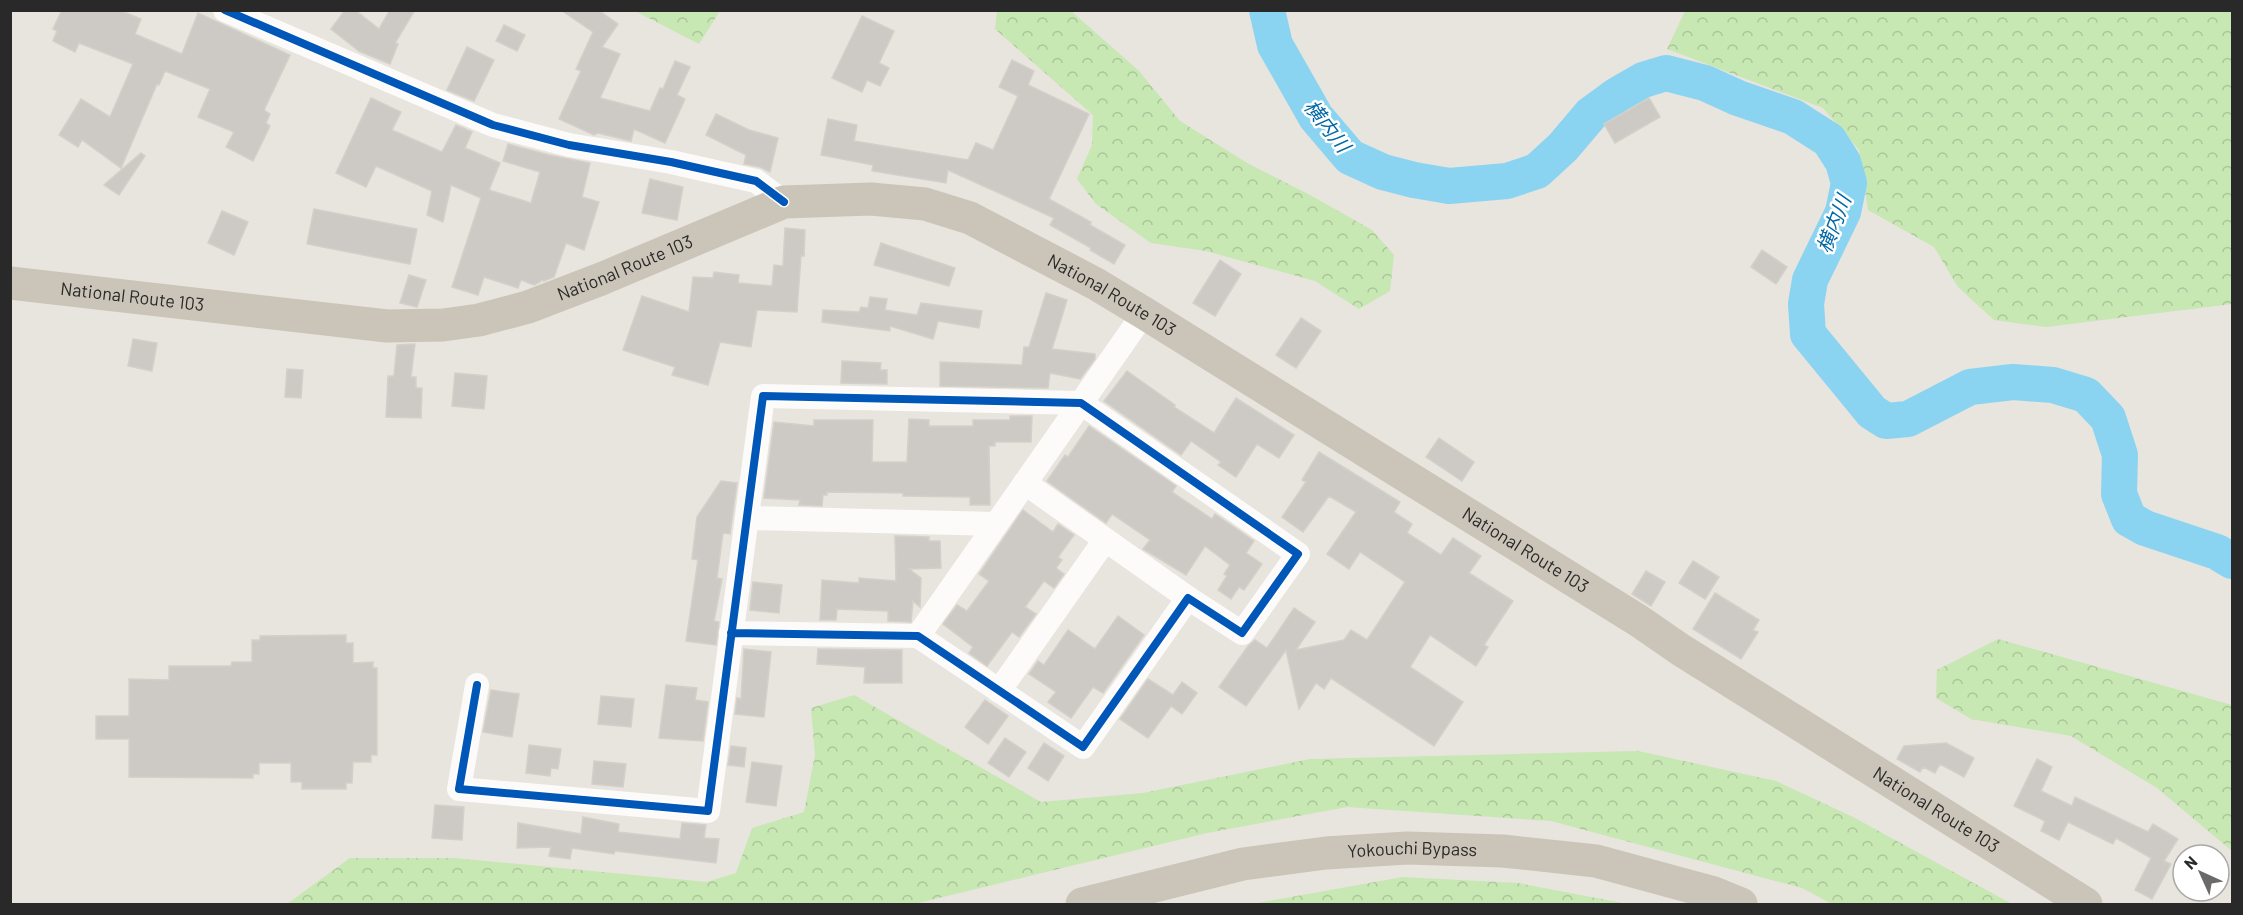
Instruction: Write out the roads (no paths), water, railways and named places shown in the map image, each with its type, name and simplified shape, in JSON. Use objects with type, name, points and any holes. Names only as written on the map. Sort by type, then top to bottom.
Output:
[{"type":"highway","name":"National Route 103","points":[[10,283],[387,326],[443,325],[479,320],[528,307],[784,202],[871,199],[925,204],[970,218],[1070,270],[1144,313],[1639,621],[1681,650],[2086,904]]},
{"type":"highway","name":"Yokouchi Bypass","points":[[1082,904],[1243,864],[1326,853],[1407,848],[1503,850],[1596,861],[1714,893],[1741,904]]},
{"type":"street","points":[[225,10],[493,125],[568,145],[671,162],[756,181],[784,202]]},
{"type":"street","points":[[918,636],[1144,313]]},
{"type":"street","points":[[477,685],[459,789],[708,811],[763,396],[1081,403],[1298,554],[1242,633],[1188,598],[1025,483]]},
{"type":"street","points":[[747,518],[996,524]]},
{"type":"street","points":[[999,691],[1105,540]]},
{"type":"street","points":[[731,633],[918,636],[1083,747],[1188,598]]},
{"type":"waterway","name":"横内川","points":[[1267,10],[1275,45],[1316,117],[1350,157],[1383,172],[1414,180],[1449,186],[1507,181],[1537,171],[1563,147],[1591,114],[1643,80],[1666,73],[1705,83],[1738,98],[1793,117],[1829,140],[1843,162],[1849,183],[1843,212],[1810,280],[1806,304],[1808,334],[1872,412],[1886,421],[1908,419],[1970,387],[2013,382],[2053,385],[2086,395],[2108,418],[2120,455],[2119,494],[2129,519],[2145,528],[2217,552],[2232,561]]}]
